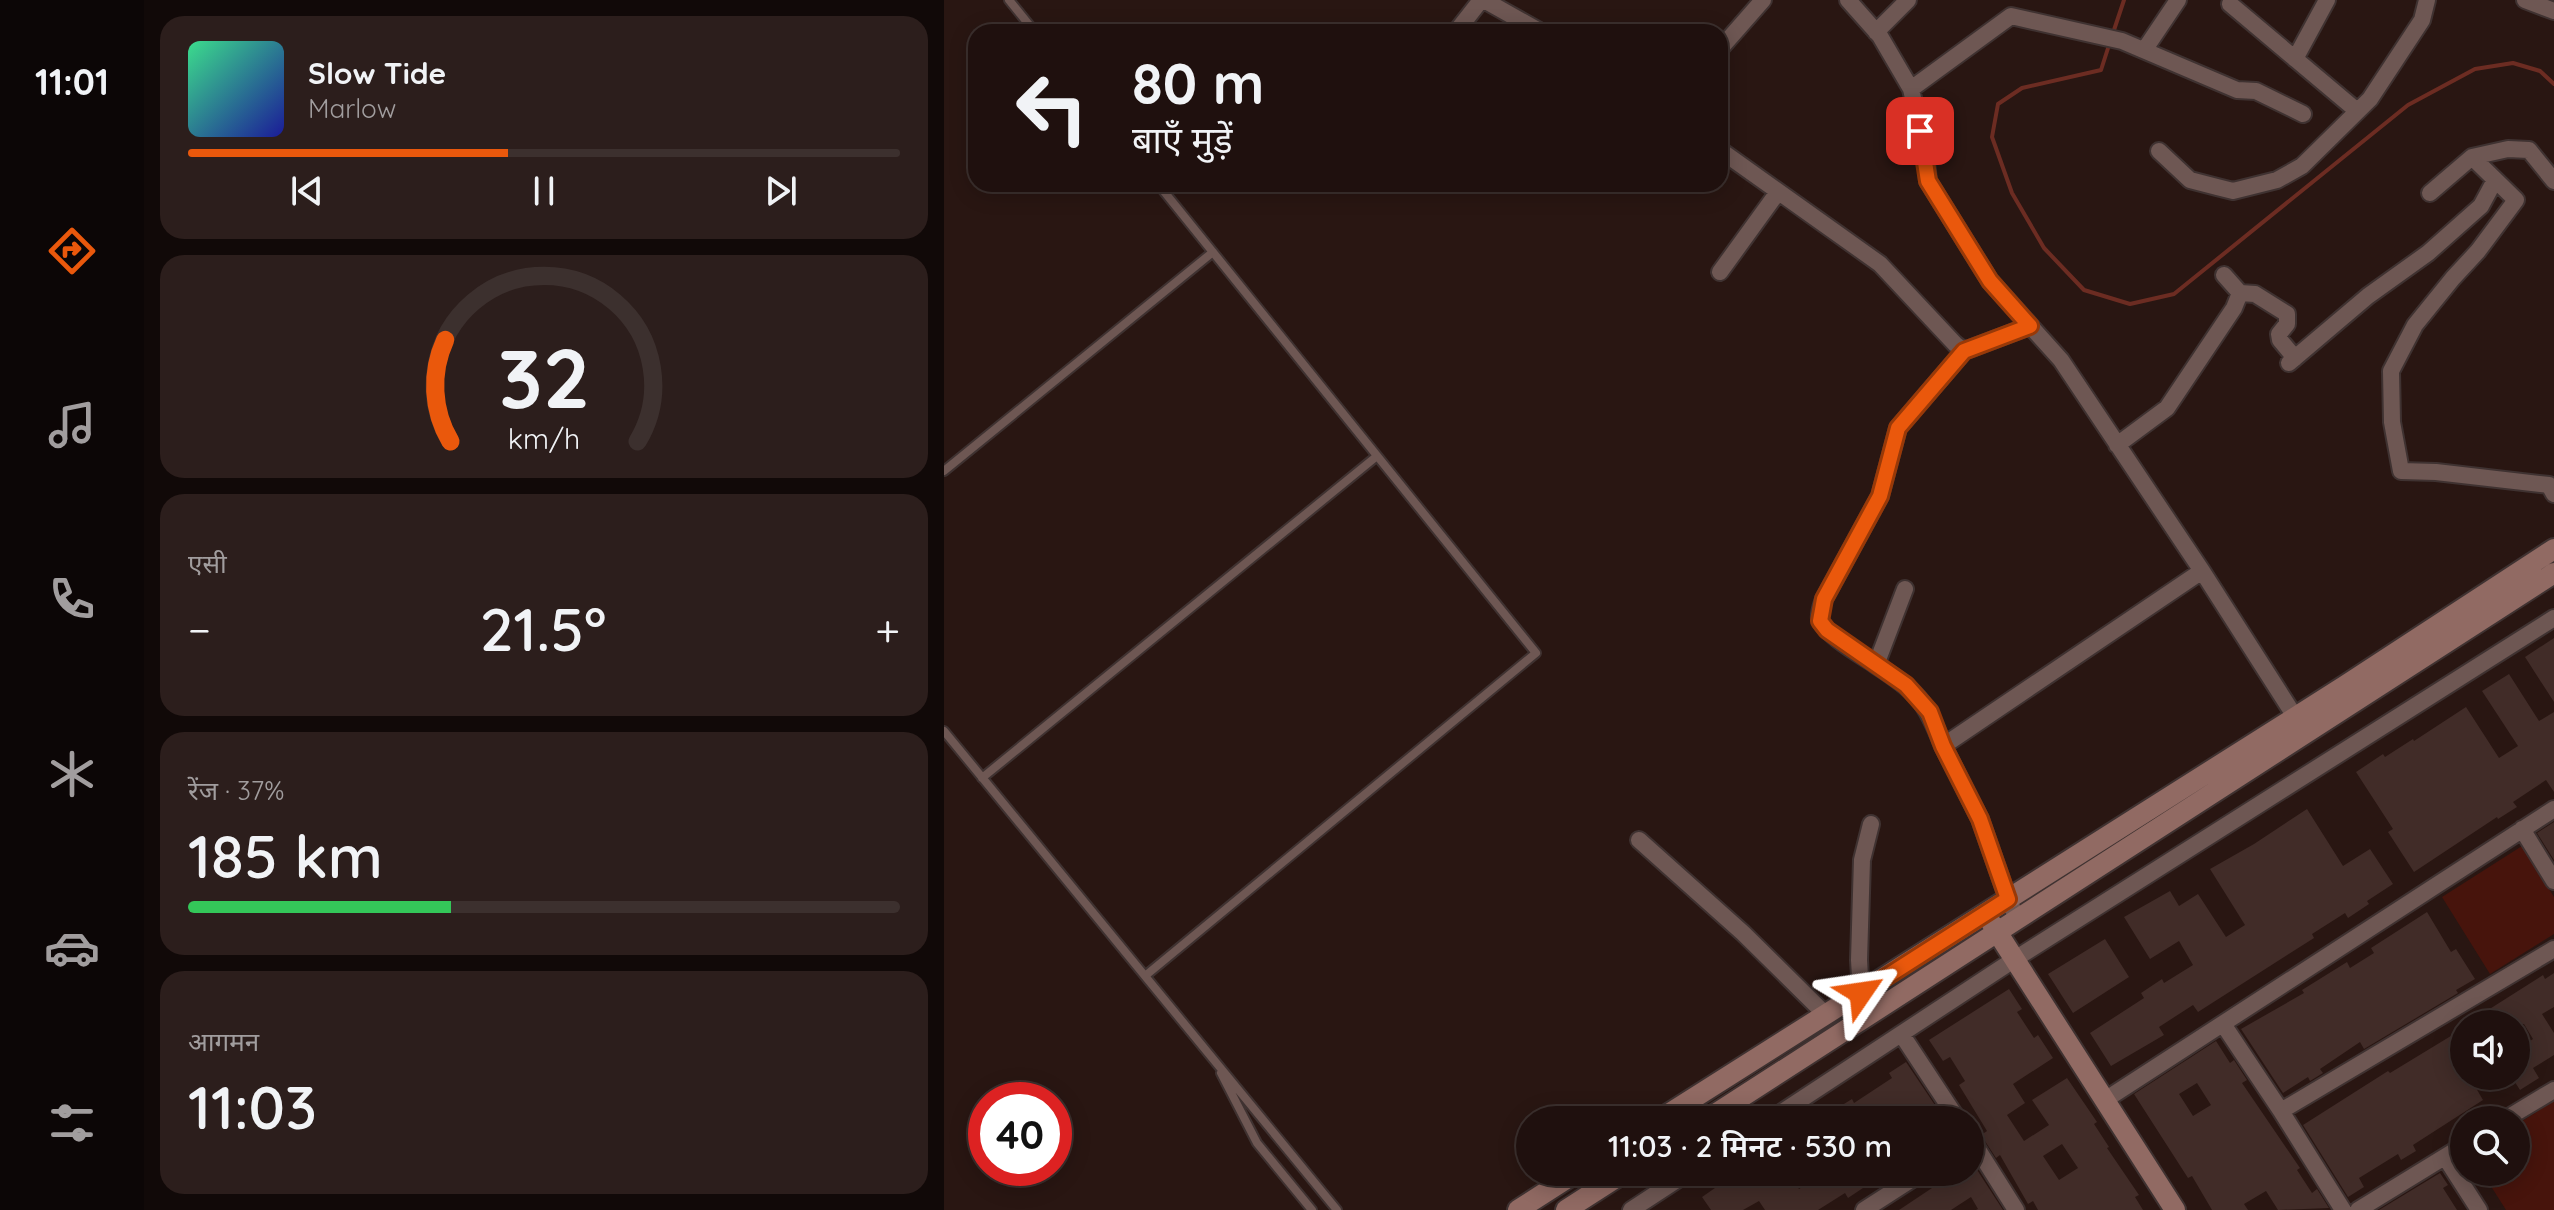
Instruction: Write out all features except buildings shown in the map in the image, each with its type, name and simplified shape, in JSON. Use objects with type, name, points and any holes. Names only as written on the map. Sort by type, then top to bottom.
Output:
[{"type":"street","points":[[1462,24],[1482,0],[1526,24]]},
{"type":"street","points":[[1728,40],[1763,0]]},
{"type":"street","points":[[1848,0],[1876,32],[1911,89],[1928,181],[1990,281],[2061,360],[2301,725]]},
{"type":"street","points":[[1876,32],[1908,0]]},
{"type":"street","points":[[2145,49],[2178,0]]},
{"type":"street","points":[[2295,59],[2327,0]]},
{"type":"street","points":[[2159,151],[2190,180],[2233,191],[2277,180],[2302,166],[2370,99],[2422,20],[2427,0]]},
{"type":"street","points":[[2525,0],[2554,11]]},
{"type":"street","points":[[2230,1],[2356,110]]},
{"type":"street","points":[[1911,89],[2011,16],[2122,41],[2237,90],[2256,91],[2303,114]]},
{"type":"street","points":[[2430,193],[2472,157],[2508,149],[2529,150],[2554,181]]},
{"type":"street","points":[[1728,156],[1880,264],[1964,351]]},
{"type":"street","points":[[2472,157],[2516,200],[2478,251],[2415,325],[2391,371],[2392,422],[2401,471],[2549,485],[2554,494]]},
{"type":"street","points":[[2224,275],[2240,293],[2255,294],[2287,314],[2287,324],[2279,334],[2292,360],[2460,225],[2481,206],[2495,180]]},
{"type":"street","points":[[1720,272],[1778,192]]},
{"type":"street","points":[[2117,445],[2167,408],[2234,308],[2240,293]]},
{"type":"street","points":[[2018,920],[1980,819],[1943,746],[1930,712],[1906,685],[1827,630],[1820,621],[1820,611],[1880,496],[1898,428],[1964,351],[2030,326]]},
{"type":"street","points":[[1728,1106],[2018,920],[2554,549]]},
{"type":"street","points":[[1943,746],[2202,571]]},
{"type":"street","points":[[1681,1106],[2008,899],[2554,573]]},
{"type":"street","points":[[1876,665],[1905,589]]},
{"type":"street","points":[[1792,1106],[2015,959],[2554,618]]},
{"type":"street","points":[[2105,1100],[2554,809]]},
{"type":"street","points":[[1861,993],[1862,860],[1871,824]]},
{"type":"street","points":[[2522,829],[2554,881]]},
{"type":"street","points":[[1639,840],[1743,933],[1826,1015]]},
{"type":"street","points":[[1985,915],[2175,1210]]},
{"type":"street","points":[[2281,1111],[2554,949]]},
{"type":"street","points":[[2223,1024],[2343,1210]]},
{"type":"street","points":[[1902,1035],[1949,1106]]},
{"type":"street","points":[[2527,1106],[2554,1090]]},
{"type":"street","points":[[2358,1210],[2450,1154]]},
{"type":"street","points":[[2445,1157],[2479,1210]]},
{"type":"street","points":[[1984,1160],[2016,1210]]},
{"type":"street","points":[[1518,1210],[1555,1186]]},
{"type":"street","points":[[1566,1210],[1603,1186]]},
{"type":"street","points":[[1631,1210],[1668,1186]]},
{"type":"street","points":[[1864,1210],[1901,1186]]},
{"type":"lane","points":[[1009,0],[1028,24]]},
{"type":"lane","points":[[1145,976],[1536,653],[1164,192]]},
{"type":"lane","points":[[944,471],[1213,252]]},
{"type":"lane","points":[[982,778],[1377,456]]},
{"type":"lane","points":[[944,731],[1337,1210]]},
{"type":"lane","points":[[1213,1059],[1257,1143],[1312,1210]]},
{"type":"shaded area","points":[[2522,846],[2554,897],[2554,934],[2490,974],[2442,897]]},
{"type":"shaded area","points":[[2554,1101],[2554,1210],[2506,1210],[2491,1186],[2530,1186],[2530,1116]]},
{"type":"waterway","points":[[2113,33],[2124,0]]},
{"type":"waterway","points":[[2110,42],[2101,70],[2022,88],[1998,104],[1992,137],[2012,193],[2044,248],[2084,290],[2130,304],[2174,294],[2408,105],[2475,69],[2513,63],[2540,71],[2554,84]]},
{"type":"route","points":[[1861,993],[2008,899],[1980,819],[1943,746],[1930,712],[1906,685],[1827,630],[1820,621],[1824,599],[1880,496],[1898,428],[1964,351],[2030,326],[1990,281],[1928,181],[1920,131]]}]
